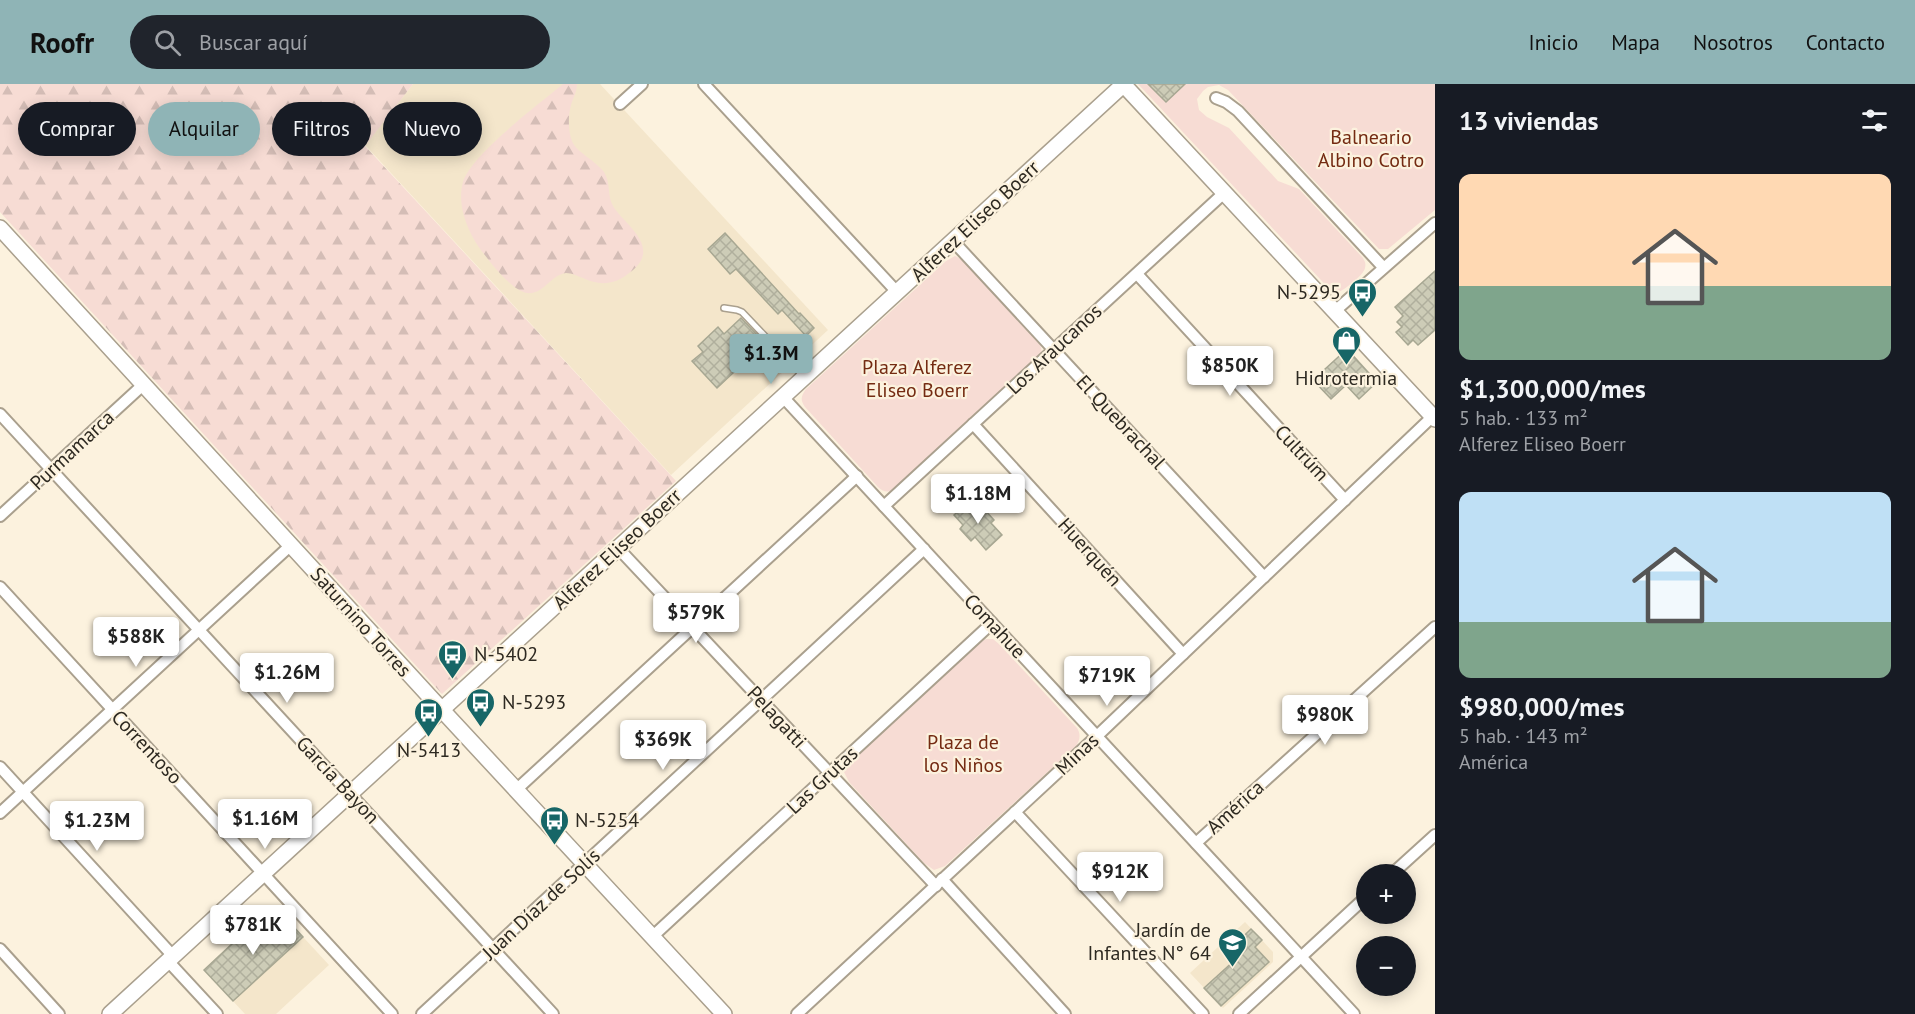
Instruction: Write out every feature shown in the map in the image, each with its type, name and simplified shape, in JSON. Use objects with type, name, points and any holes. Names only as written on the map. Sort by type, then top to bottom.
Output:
[{"type":"street","points":[[620,104],[642,84]]},
{"type":"street","points":[[704,84],[897,292]]},
{"type":"street","points":[[1123,84],[1434,418]]},
{"type":"street","name":"Alferez Eliseo Boerr","points":[[110,1014],[1123,84]]},
{"type":"street","points":[[1216,98],[1238,111],[1383,267]]},
{"type":"street","name":"Los Araucanos","points":[[884,506],[1224,193]]},
{"type":"street","points":[[1335,311],[1435,223]]},
{"type":"street","name":"Saturnino Torres","points":[[0,228],[724,1014]]},
{"type":"street","name":"El Quebrachal","points":[[953,241],[1264,577]]},
{"type":"street","name":"Cultrúm","points":[[1137,274],[1345,500]]},
{"type":"street","name":"Purmamarca","points":[[0,516],[144,384]]},
{"type":"street","name":"Comahue","points":[[783,397],[1354,1014]]},
{"type":"street","name":"García Bayon","points":[[0,414],[553,1014]]},
{"type":"street","name":"Minas","points":[[797,1014],[1097,736],[1434,418]]},
{"type":"street","name":"Huerquén","points":[[973,424],[1183,654]]},
{"type":"street","points":[[516,790],[856,476]]},
{"type":"street","points":[[0,813],[291,545]]},
{"type":"street","name":"Pelagatti","points":[[618,548],[829,773],[939,882],[1065,1014]]},
{"type":"street","name":"Juan Díaz de Solís","points":[[422,1014],[924,549]]},
{"type":"street","name":"Correntoso","points":[[0,587],[392,1014]]},
{"type":"street","name":"Las Grutas","points":[[652,937],[992,623]]},
{"type":"street","name":"América","points":[[1196,843],[1435,627]]},
{"type":"street","points":[[0,767],[217,1014]]},
{"type":"street","points":[[1015,812],[1203,1014]]},
{"type":"street","points":[[1403,864],[1435,835]]},
{"type":"street","points":[[1239,1014],[1356,906]]},
{"type":"street","points":[[0,949],[59,1014]]},
{"type":"lane","points":[[724,309],[742,312],[804,378]]},
{"type":"shaded area","points":[[413,84],[600,84],[828,330],[671,475],[371,151],[371,137],[383,122],[383,156],[482,156],[482,102],[399,102]]},
{"type":"shaded area","points":[[280,912],[329,965],[276,1014],[245,1014],[204,970],[250,927],[263,941],[272,933],[265,926]]},
{"type":"shaded area","name":"Jardín de Infantes N° 64","points":[[1245,922],[1273,952],[1273,962],[1223,1008],[1190,973]]},
{"type":"green space","points":[[0,84],[413,84],[399,102],[383,102],[383,123],[371,138],[371,102],[272,102],[272,156],[371,156],[371,152],[676,481],[442,694],[0,212]]},
{"type":"green space","points":[[563,84],[577,84],[569,114],[572,141],[577,149],[604,172],[613,206],[641,241],[643,255],[633,270],[618,280],[607,283],[595,282],[566,273],[556,277],[538,291],[527,293],[515,287],[492,265],[465,220],[461,191],[469,171],[507,130]]},
{"type":"green space","name":"Balneario Albino Cotro","points":[[1138,84],[1435,84],[1435,210],[1388,249],[1379,249],[1228,90],[1219,85],[1208,87],[1203,91],[1197,99],[1199,110],[1207,117],[1229,128],[1278,181],[1299,189],[1363,258],[1365,266],[1361,275],[1334,294]]},
{"type":"green space","name":"Plaza Alferez Eliseo Boerr","points":[[955,256],[965,261],[1038,341],[1041,354],[898,487],[890,491],[883,491],[805,407],[802,396],[806,389],[946,261]]},
{"type":"green space","name":"Plaza de los Niños","points":[[986,639],[993,639],[999,644],[1077,728],[1079,739],[1076,746],[945,866],[934,870],[924,863],[849,782],[844,772],[850,762]]},
{"type":"building","points":[[1148,84],[1185,84],[1166,102]]},
{"type":"building","points":[[725,233],[814,328],[806,336],[782,310],[778,314],[736,269],[730,274],[708,249]]},
{"type":"building","points":[[1435,271],[1435,330],[1418,345],[1413,340],[1408,345],[1396,332],[1402,327],[1397,322],[1403,316],[1395,307]]},
{"type":"building","points":[[741,318],[765,343],[717,388],[692,361],[703,352],[698,346],[718,327],[724,334]]},
{"type":"building","name":"Hidrotermia","points":[[1347,349],[1377,382],[1359,399],[1346,385],[1331,399],[1313,380]]},
{"type":"building","points":[[970,501],[979,511],[983,508],[994,520],[991,523],[1002,535],[986,550],[975,537],[971,541],[960,529],[963,525],[954,515]]},
{"type":"building","points":[[280,912],[303,937],[233,1001],[204,970],[250,927],[257,934]]},
{"type":"building","points":[[1251,929],[1262,940],[1255,947],[1269,962],[1221,1006],[1204,988],[1236,959],[1228,951]]},
{"type":"place","name":"N-5295","points":[[1362,318]]},
{"type":"place","name":"Hidrotermia","points":[[1346,366]]},
{"type":"place","name":"N-5402","points":[[453,680]]},
{"type":"place","name":"N-5293","points":[[481,728]]},
{"type":"place","name":"N-5413","points":[[429,738]]},
{"type":"place","name":"N-5254","points":[[554,846]]},
{"type":"place","name":"Jardín de Infantes N° 64","points":[[1232,968]]}]
